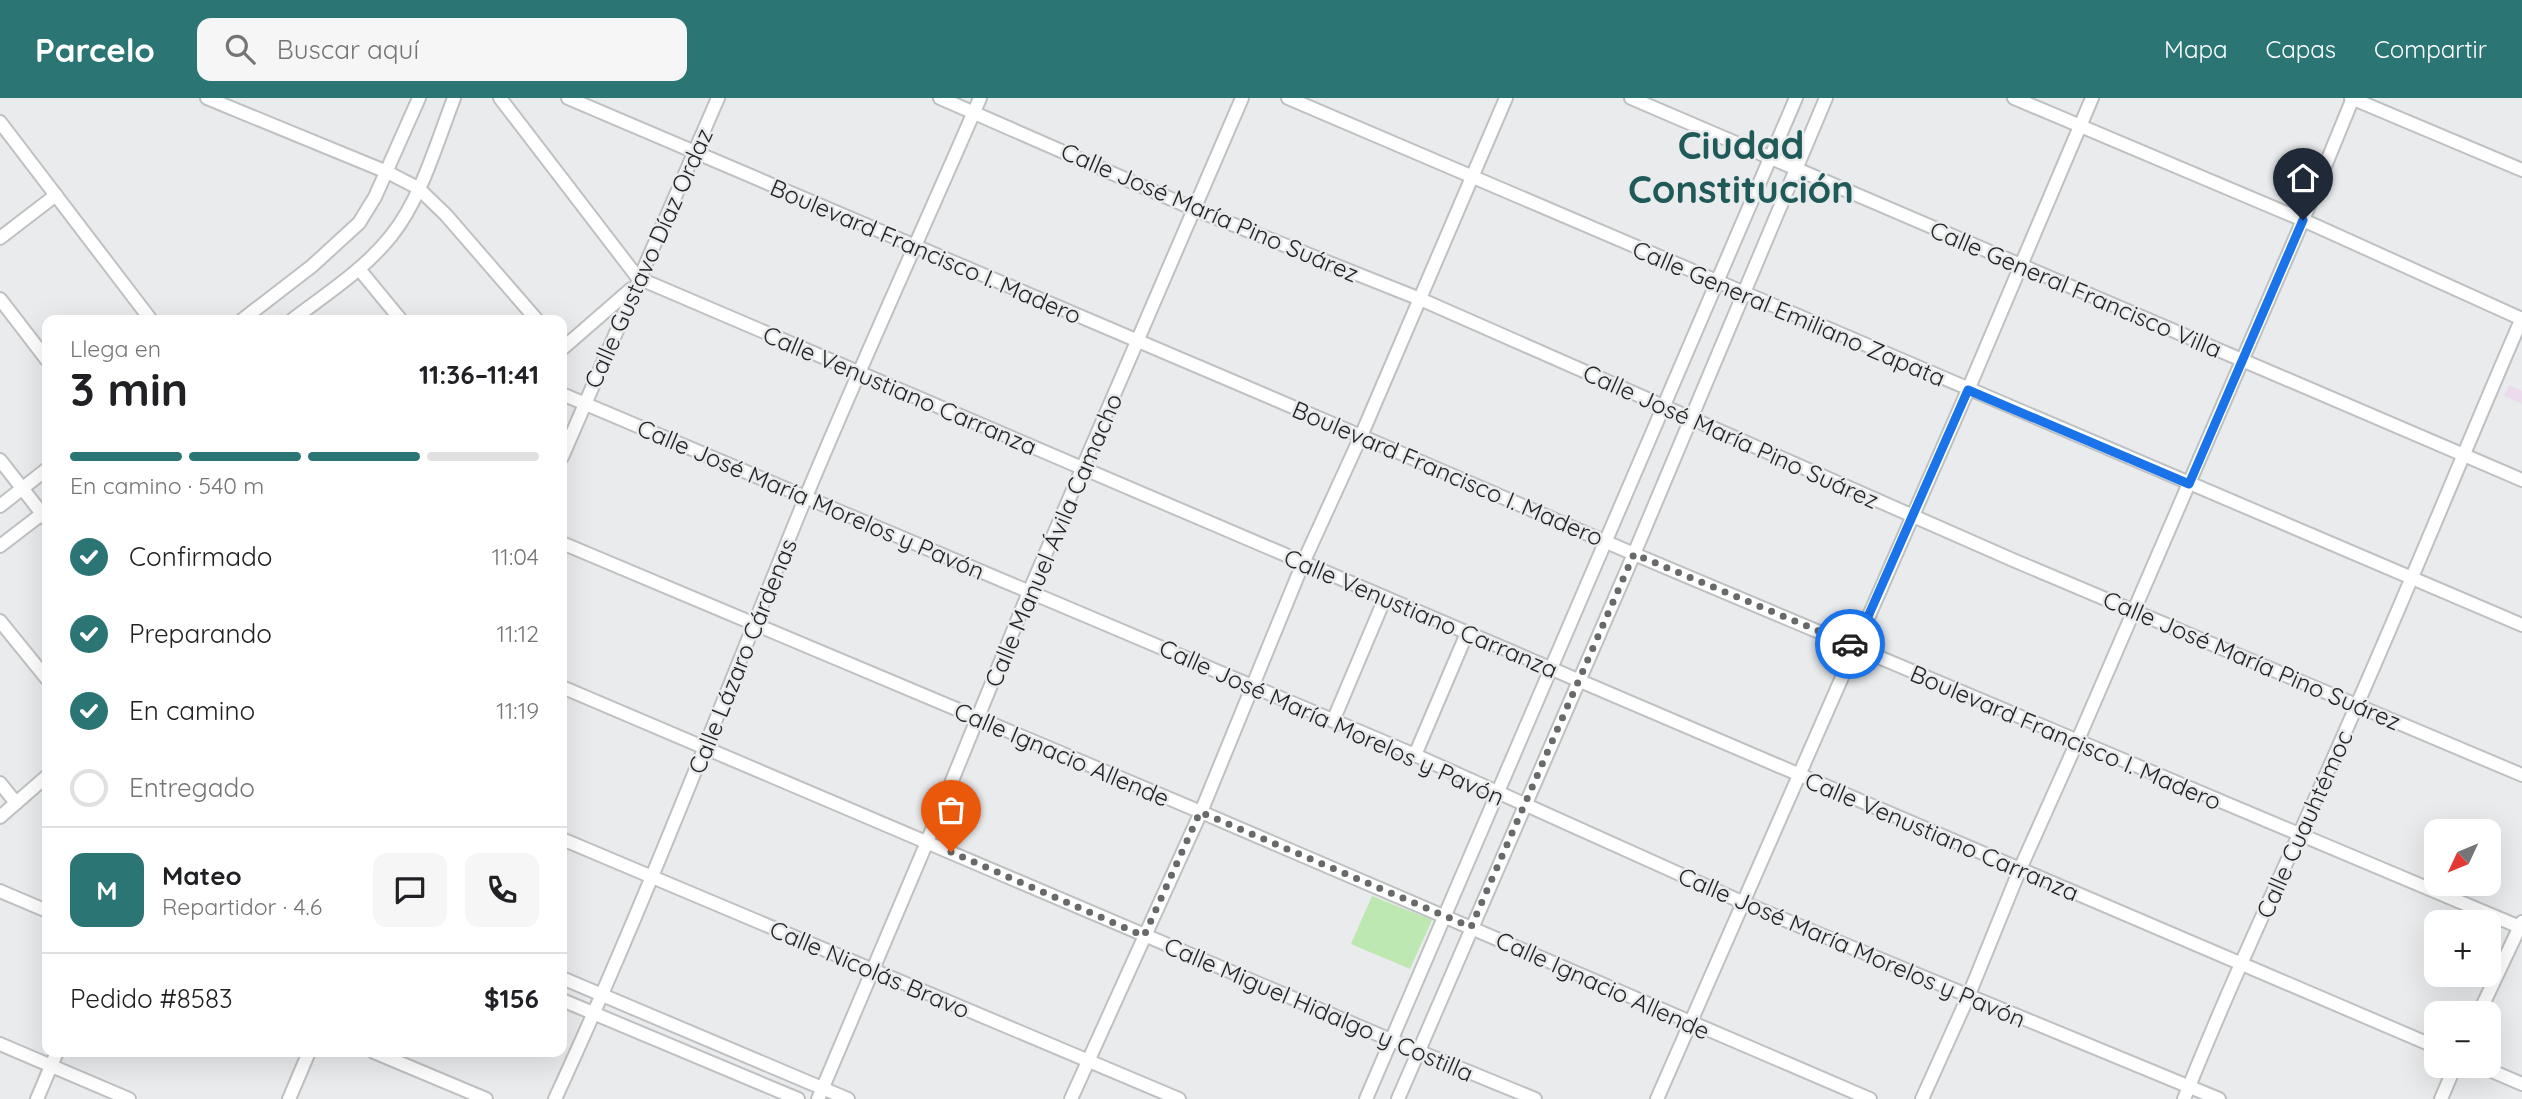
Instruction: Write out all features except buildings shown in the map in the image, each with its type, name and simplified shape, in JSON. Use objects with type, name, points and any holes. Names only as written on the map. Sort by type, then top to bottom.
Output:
[{"type":"street","points":[[207,98],[387,172],[418,188],[446,215],[533,315]]},
{"type":"street","points":[[248,315],[312,266],[354,228],[368,211],[419,98]]},
{"type":"street","points":[[299,315],[359,269],[392,235],[418,188],[454,98]]},
{"type":"street","points":[[500,98],[636,282],[567,344]]},
{"type":"street","name":"Boulevard Francisco I. Madero","points":[[568,98],[2077,742],[2521,926]]},
{"type":"street","name":"Calle Gustavo Díaz Ordaz","points":[[567,445],[718,98]]},
{"type":"street","name":"Calle José María Pino Suárez","points":[[940,98],[1194,209],[1420,299],[2013,560],[2522,775]]},
{"type":"street","name":"Calle Lázaro Cárdenas","points":[[555,1099],[603,995],[859,373],[980,98]]},
{"type":"street","name":"Calle Manuel Ávila Camacho","points":[[820,1094],[928,842],[1029,592],[1242,98]]},
{"type":"street","name":"Calle General Emiliano Zapata","points":[[1288,98],[2522,625]]},
{"type":"street","points":[[1071,1099],[1200,812],[1303,563],[1361,436],[1506,98]]},
{"type":"street","name":"Calle General Francisco Villa","points":[[1631,98],[2522,480]]},
{"type":"street","points":[[1366,1099],[1796,98]]},
{"type":"street","points":[[1398,1099],[1634,554],[1826,98]]},
{"type":"street","points":[[2014,98],[2303,220],[2522,318]]},
{"type":"street","points":[[1657,1099],[1968,390],[2092,98]]},
{"type":"street","points":[[1922,1099],[2303,220],[2353,98],[2522,170]]},
{"type":"street","points":[[0,122],[147,315]]},
{"type":"street","points":[[0,238],[56,195]]},
{"type":"street","points":[[359,269],[397,315]]},
{"type":"street","name":"Calle Venustiano Carranza","points":[[636,282],[859,373],[2424,1042]]},
{"type":"street","points":[[0,299],[42,354]]},
{"type":"street","name":"Calle Cuauhtémoc","points":[[2186,1093],[2358,705],[2462,454],[2522,318]]},
{"type":"street","name":"Calle José María Morelos y Pavón","points":[[567,396],[1415,755],[1525,807],[2186,1093],[2219,1099]]},
{"type":"street","points":[[0,460],[42,510]]},
{"type":"street","points":[[0,506],[42,473]]},
{"type":"street","points":[[0,546],[42,517]]},
{"type":"street","name":"Calle Ignacio Allende","points":[[567,545],[1471,927],[1870,1099]]},
{"type":"street","points":[[1333,721],[1385,598]]},
{"type":"street","points":[[0,621],[42,673]]},
{"type":"street","points":[[1415,755],[1467,633]]},
{"type":"street","name":"Calle Miguel Hidalgo y Costilla","points":[[567,689],[1144,936],[1535,1099]]},
{"type":"street","points":[[0,783],[16,803]]},
{"type":"street","points":[[0,817],[42,783]]},
{"type":"street","name":"Calle Nicolás Bravo","points":[[567,841],[1179,1099]]},
{"type":"street","points":[[0,891],[42,909]]},
{"type":"street","points":[[2485,1001],[2521,926]]},
{"type":"street","points":[[567,980],[820,1094],[848,1099]]},
{"type":"street","points":[[567,1002],[799,1099]]},
{"type":"street","points":[[0,1044],[129,1099]]},
{"type":"street","points":[[37,1099],[55,1057]]},
{"type":"street","points":[[289,1099],[307,1057]]},
{"type":"street","points":[[386,1057],[486,1099]]},
{"type":"street","points":[[2501,1075],[2522,1084]]},
{"type":"street","points":[[2441,1099],[2450,1078]]},
{"type":"shaded area","points":[[2509,385],[2522,391],[2522,404],[2504,396]]},
{"type":"green space","points":[[1372,896],[1432,920],[1410,969],[1351,944]]},
{"type":"way so far","points":[[951,852],[1144,936],[1200,812],[1471,927],[1634,554],[1850,644]]},
{"type":"district","name":"Ciudad Constitución","points":[[1741,167]]},
{"type":"route","points":[[1850,644],[1855,646],[1968,390],[2189,484],[2303,220]]}]
